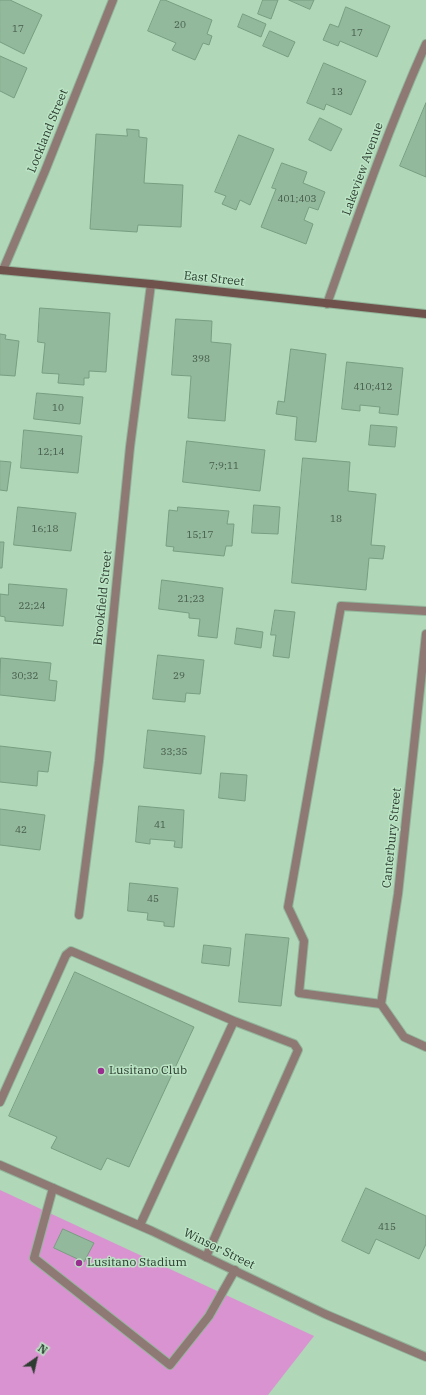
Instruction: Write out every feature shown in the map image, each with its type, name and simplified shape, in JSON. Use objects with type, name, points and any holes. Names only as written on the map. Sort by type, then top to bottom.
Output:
[{"type":"main road","name":"East Street","points":[[1,270],[152,284],[426,314]]},
{"type":"street","name":"Lockland Street","points":[[1,270],[45,171],[113,0]]},
{"type":"street","name":"Lakeview Avenue","points":[[327,304],[403,95],[426,44]]},
{"type":"street","name":"Brookfield Street","points":[[79,915],[99,761],[130,447],[152,284]]},
{"type":"street","points":[[426,611],[342,606],[288,907],[304,941],[299,993],[381,1004],[404,1037],[426,1047]]},
{"type":"street","name":"Canterbury Street","points":[[381,1004],[398,894],[426,634]]},
{"type":"street","points":[[0,1102],[58,970],[66,955],[72,951],[234,1021],[294,1044],[298,1050],[206,1257]]},
{"type":"street","points":[[140,1225],[234,1021]]},
{"type":"street","name":"Winsor Street","points":[[0,1165],[140,1225],[325,1314],[426,1357]]},
{"type":"street","points":[[53,1188],[34,1258],[170,1365],[209,1316],[235,1270]]},
{"type":"shaded area","name":"Lusitano Stadium","points":[[0,1190],[314,1336],[268,1395],[0,1395]]},
{"type":"building","points":[[0,0],[10,0],[42,15],[24,54],[0,42]]},
{"type":"building","points":[[161,0],[165,0],[212,20],[207,34],[212,36],[209,45],[203,43],[195,60],[172,50],[176,43],[148,31]]},
{"type":"building","points":[[263,0],[278,0],[271,19],[258,14]]},
{"type":"building","points":[[289,0],[314,0],[310,9]]},
{"type":"building","points":[[346,7],[390,26],[377,57],[340,41],[338,46],[323,40],[330,24],[338,27]]},
{"type":"building","points":[[243,14],[266,24],[261,37],[238,27]]},
{"type":"building","points":[[270,31],[295,42],[288,57],[263,46]]},
{"type":"building","points":[[0,56],[27,68],[14,98],[0,91]]},
{"type":"building","points":[[324,63],[366,81],[351,115],[326,104],[324,110],[307,103]]},
{"type":"building","points":[[426,103],[426,177],[400,166]]},
{"type":"building","points":[[320,118],[342,129],[331,151],[309,140]]},
{"type":"building","points":[[127,129],[139,130],[139,137],[147,138],[144,183],[183,185],[181,227],[138,225],[137,232],[90,229],[96,134],[127,136]]},
{"type":"building","points":[[239,135],[274,149],[250,205],[240,200],[236,210],[222,204],[226,196],[215,192]]},
{"type":"building","points":[[282,163],[307,172],[303,183],[325,192],[318,210],[309,207],[304,220],[313,224],[306,244],[261,227],[276,189],[272,188]]},
{"type":"building","points":[[40,308],[110,313],[106,372],[89,371],[89,378],[84,378],[84,385],[58,383],[59,374],[42,373],[45,343],[38,342]]},
{"type":"building","points":[[176,319],[212,321],[211,342],[231,344],[225,421],[188,418],[191,376],[172,375]]},
{"type":"building","points":[[0,334],[6,335],[5,339],[19,341],[15,376],[0,375]]},
{"type":"building","points":[[291,349],[326,354],[316,442],[295,440],[297,417],[276,414],[278,401],[284,402]]},
{"type":"building","points":[[347,362],[403,368],[398,415],[379,413],[380,407],[360,405],[360,411],[342,409]]},
{"type":"building","points":[[37,393],[83,397],[80,424],[34,419]]},
{"type":"building","points":[[371,425],[397,427],[395,447],[369,445]]},
{"type":"building","points":[[24,430],[82,436],[78,473],[21,468]]},
{"type":"building","points":[[187,441],[265,450],[260,491],[183,482]]},
{"type":"building","points":[[303,458],[350,462],[348,491],[376,494],[371,545],[385,546],[383,559],[369,558],[366,590],[292,583]]},
{"type":"building","points":[[0,461],[11,462],[7,491],[0,490]]},
{"type":"building","points":[[254,505],[280,507],[278,534],[252,533]]},
{"type":"building","points":[[18,507],[76,513],[71,551],[14,545]]},
{"type":"building","points":[[178,507],[229,511],[227,524],[234,524],[232,546],[226,546],[224,556],[173,551],[174,547],[166,546],[169,510],[177,511]]},
{"type":"building","points":[[0,542],[4,542],[2,568],[0,568]]},
{"type":"building","points":[[162,580],[223,588],[217,638],[198,636],[200,619],[189,618],[189,613],[159,609]]},
{"type":"building","points":[[9,584],[67,589],[63,626],[5,621],[5,617],[0,616],[0,594],[8,595]]},
{"type":"building","points":[[275,610],[295,612],[289,658],[273,656],[276,635],[271,635]]},
{"type":"building","points":[[237,628],[263,632],[261,648],[235,644]]},
{"type":"building","points":[[158,655],[204,660],[200,694],[186,693],[185,702],[153,699]]},
{"type":"building","points":[[1,658],[51,663],[49,680],[57,681],[55,701],[0,695]]},
{"type":"building","points":[[148,730],[205,736],[201,774],[144,768]]},
{"type":"building","points":[[0,746],[51,752],[48,772],[38,771],[37,786],[0,782]]},
{"type":"building","points":[[221,773],[247,775],[245,801],[219,798]]},
{"type":"building","points":[[139,806],[184,810],[182,848],[174,847],[175,841],[150,839],[150,844],[136,842]]},
{"type":"building","points":[[0,809],[45,815],[40,850],[0,845]]},
{"type":"building","points":[[130,883],[178,888],[174,927],[164,926],[164,922],[147,920],[148,913],[128,911]]},
{"type":"building","points":[[246,934],[289,938],[281,1006],[239,1002]]},
{"type":"building","points":[[204,945],[231,948],[229,966],[202,963]]},
{"type":"building","name":"Lusitano Club","points":[[75,972],[194,1027],[129,1167],[107,1158],[101,1170],[51,1148],[57,1137],[9,1116]]},
{"type":"building","points":[[366,1188],[426,1216],[426,1244],[419,1259],[376,1239],[369,1254],[342,1241]]},
{"type":"building","points":[[63,1229],[94,1243],[84,1262],[54,1248]]},
{"type":"place","name":"Lusitano Club","points":[[101,1071]]},
{"type":"place","name":"Lusitano Stadium","points":[[79,1263]]}]
